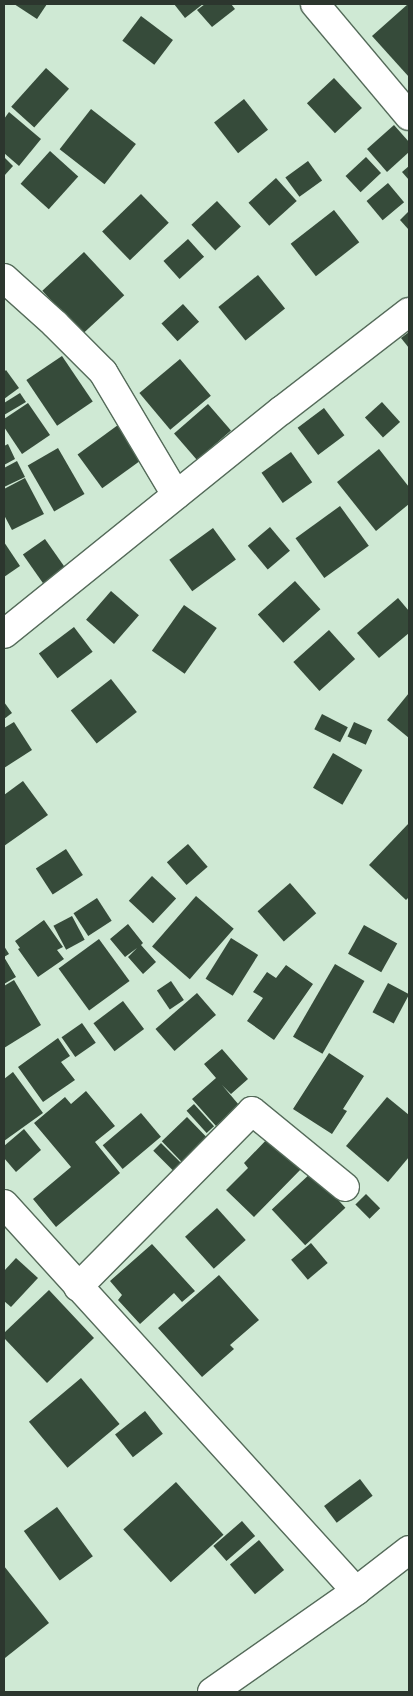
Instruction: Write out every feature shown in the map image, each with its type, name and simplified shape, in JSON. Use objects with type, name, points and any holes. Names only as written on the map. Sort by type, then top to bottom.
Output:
[{"type":"street","points":[[315,4],[409,116]]},
{"type":"street","points":[[4,278],[55,324],[103,372],[176,495]]},
{"type":"street","points":[[4,634],[282,410],[409,312]]},
{"type":"street","points":[[78,1287],[252,1112],[345,1187]]},
{"type":"street","points":[[4,1204],[356,1591]]},
{"type":"street","points":[[212,1692],[356,1591],[409,1550]]},
{"type":"building","points":[[14,4],[47,4],[37,19]]},
{"type":"building","points":[[174,4],[203,4],[185,18]]},
{"type":"building","points":[[205,4],[231,4],[235,9],[212,27],[197,10]]},
{"type":"building","points":[[409,4],[409,77],[372,36]]},
{"type":"building","points":[[141,16],[173,40],[154,65],[122,41]]},
{"type":"building","points":[[46,68],[69,89],[34,127],[11,107]]},
{"type":"building","points":[[334,78],[362,108],[335,133],[307,103]]},
{"type":"building","points":[[244,99],[268,130],[238,153],[214,122]]},
{"type":"building","points":[[91,109],[136,144],[105,184],[60,149]]},
{"type":"building","points":[[9,112],[41,139],[19,166],[4,153],[4,119]]},
{"type":"building","points":[[394,125],[409,142],[409,152],[387,172],[367,149]]},
{"type":"building","points":[[50,151],[78,176],[49,209],[21,184]]},
{"type":"building","points":[[4,157],[13,166],[4,176]]},
{"type":"building","points":[[366,157],[381,173],[361,192],[346,176]]},
{"type":"building","points":[[308,161],[322,180],[299,197],[285,177]]},
{"type":"building","points":[[409,166],[409,180],[402,172]]},
{"type":"building","points":[[276,178],[297,201],[269,226],[249,203]]},
{"type":"building","points":[[388,183],[404,202],[383,220],[367,201]]},
{"type":"building","points":[[141,194],[169,223],[130,260],[102,232]]},
{"type":"building","points":[[217,201],[241,227],[215,250],[191,225]]},
{"type":"building","points":[[334,210],[359,242],[316,276],[291,244]]},
{"type":"building","points":[[409,211],[409,230],[400,220]]},
{"type":"building","points":[[188,239],[204,257],[180,279],[163,261]]},
{"type":"building","points":[[84,252],[124,295],[83,334],[42,291]]},
{"type":"building","points":[[258,275],[285,308],[245,341],[218,307]]},
{"type":"building","points":[[183,304],[199,322],[178,341],[161,323]]},
{"type":"building","points":[[409,332],[409,348],[401,338]]},
{"type":"building","points":[[62,356],[93,402],[57,426],[26,380]]},
{"type":"building","points":[[180,359],[211,396],[170,430],[139,393]]},
{"type":"building","points":[[6,370],[19,388],[4,399],[4,372]]},
{"type":"building","points":[[20,393],[26,402],[4,415],[4,403]]},
{"type":"building","points":[[382,402],[400,422],[383,437],[365,417]]},
{"type":"building","points":[[28,403],[50,435],[22,454],[4,427],[4,419]]},
{"type":"building","points":[[208,404],[231,430],[197,460],[174,434]]},
{"type":"building","points":[[324,408],[344,435],[318,455],[298,428]]},
{"type":"building","points":[[118,425],[143,459],[102,488],[78,454]]},
{"type":"building","points":[[8,444],[15,459],[4,465],[4,446]]},
{"type":"building","points":[[58,448],[84,494],[54,511],[28,466]]},
{"type":"building","points":[[379,449],[409,487],[409,504],[376,531],[337,482]]},
{"type":"building","points":[[291,452],[312,482],[283,503],[262,473]]},
{"type":"building","points":[[17,461],[25,477],[4,487],[4,468]]},
{"type":"building","points":[[25,478],[44,514],[12,530],[4,515],[4,489]]},
{"type":"building","points":[[340,506],[369,546],[324,578],[296,538]]},
{"type":"building","points":[[270,527],[290,551],[268,569],[248,546]]},
{"type":"building","points":[[213,528],[236,560],[192,591],[169,560]]},
{"type":"building","points":[[45,539],[66,569],[44,585],[23,554]]},
{"type":"building","points":[[4,542],[20,566],[4,577]]},
{"type":"building","points":[[295,581],[320,609],[283,643],[258,614]]},
{"type":"building","points":[[111,591],[139,615],[114,644],[86,620]]},
{"type":"building","points":[[398,598],[409,611],[409,633],[379,658],[357,633]]},
{"type":"building","points":[[184,605],[217,628],[185,674],[152,651]]},
{"type":"building","points":[[74,627],[93,652],[58,678],[39,653]]},
{"type":"building","points":[[329,630],[355,659],[319,691],[293,662]]},
{"type":"building","points":[[111,679],[137,712],[97,743],[71,710]]},
{"type":"building","points":[[409,693],[409,738],[387,720]]},
{"type":"building","points":[[4,702],[12,713],[4,719]]},
{"type":"building","points":[[322,714],[348,727],[340,742],[314,729]]},
{"type":"building","points":[[14,722],[32,750],[4,768],[4,728]]},
{"type":"building","points":[[354,722],[372,730],[366,745],[347,737]]},
{"type":"building","points":[[333,753],[362,770],[342,805],[313,788]]},
{"type":"building","points":[[23,781],[48,815],[4,846],[4,795]]},
{"type":"building","points":[[409,823],[409,897],[406,900],[369,865]]},
{"type":"building","points":[[188,844],[208,867],[187,885],[167,862]]},
{"type":"building","points":[[66,849],[83,875],[53,895],[36,869]]},
{"type":"building","points":[[152,876],[176,899],[153,923],[129,901]]},
{"type":"building","points":[[290,883],[316,913],[284,941],[258,911]]},
{"type":"building","points":[[196,896],[234,929],[190,979],[152,947]]},
{"type":"building","points":[[97,898],[112,921],[88,936],[74,913]]},
{"type":"building","points":[[72,916],[85,940],[66,950],[53,926]]},
{"type":"building","points":[[44,920],[63,947],[57,950],[64,959],[38,977],[18,949],[20,948],[15,941]]},
{"type":"building","points":[[128,924],[143,943],[141,945],[156,962],[143,974],[128,957],[137,948],[125,957],[110,939]]},
{"type":"building","points":[[364,925],[397,943],[381,972],[348,954]]},
{"type":"building","points":[[231,938],[258,955],[233,996],[206,979]]},
{"type":"building","points":[[99,939],[130,981],[89,1010],[59,968]]},
{"type":"building","points":[[4,946],[9,954],[4,957]]},
{"type":"building","points":[[4,957],[16,977],[4,984]]},
{"type":"building","points":[[335,964],[364,981],[322,1054],[293,1037]]},
{"type":"building","points":[[286,965],[313,984],[274,1040],[247,1021],[263,998],[253,992],[267,972],[276,978]]},
{"type":"building","points":[[14,980],[41,1025],[4,1048],[4,986]]},
{"type":"building","points":[[171,981],[184,1000],[170,1010],[157,991]]},
{"type":"building","points":[[388,983],[409,994],[394,1023],[373,1012]]},
{"type":"building","points":[[197,993],[216,1015],[175,1051],[155,1029]]},
{"type":"building","points":[[123,1001],[144,1029],[115,1051],[93,1023]]},
{"type":"building","points":[[82,1023],[96,1043],[75,1057],[62,1037]]},
{"type":"building","points":[[58,1038],[70,1056],[61,1062],[75,1080],[43,1102],[18,1067]]},
{"type":"building","points":[[222,1049],[248,1079],[231,1094],[222,1085],[239,1105],[216,1126],[192,1099],[216,1078],[204,1064]]},
{"type":"building","points":[[329,1053],[364,1076],[343,1109],[347,1111],[332,1134],[293,1109]]},
{"type":"building","points":[[13,1072],[43,1113],[4,1141],[4,1079]]},
{"type":"building","points":[[86,1091],[115,1126],[95,1142],[120,1173],[56,1227],[33,1199],[71,1167],[34,1123],[65,1097],[71,1104]]},
{"type":"building","points":[[387,1097],[409,1115],[409,1157],[388,1182],[346,1146]]},
{"type":"building","points":[[194,1104],[214,1126],[207,1133],[187,1111]]},
{"type":"building","points":[[141,1113],[161,1137],[123,1169],[103,1145]]},
{"type":"building","points":[[187,1117],[208,1139],[183,1163],[162,1141]]},
{"type":"building","points":[[24,1129],[41,1150],[16,1172],[4,1158],[4,1146]]},
{"type":"building","points":[[271,1135],[303,1167],[254,1217],[226,1190],[248,1168],[244,1163]]},
{"type":"building","points":[[161,1143],[181,1163],[173,1171],[153,1151]]},
{"type":"building","points":[[312,1172],[345,1208],[305,1245],[272,1210]]},
{"type":"building","points":[[366,1194],[380,1208],[370,1219],[355,1205]]},
{"type":"building","points":[[217,1208],[246,1240],[214,1269],[185,1237]]},
{"type":"building","points":[[311,1243],[328,1263],[308,1280],[291,1260]]},
{"type":"building","points":[[152,1244],[195,1291],[182,1302],[174,1293],[140,1324],[118,1300],[122,1295],[110,1281]]},
{"type":"building","points":[[16,1258],[38,1278],[11,1307],[4,1301],[4,1271]]},
{"type":"building","points":[[219,1275],[259,1320],[230,1345],[234,1349],[202,1377],[158,1328]]},
{"type":"building","points":[[49,1290],[94,1338],[47,1383],[4,1338],[4,1333]]},
{"type":"building","points":[[81,1378],[120,1424],[67,1468],[29,1422]]},
{"type":"building","points":[[145,1411],[163,1434],[133,1457],[115,1434]]},
{"type":"building","points":[[360,1479],[373,1496],[337,1523],[324,1506]]},
{"type":"building","points":[[176,1482],[224,1535],[171,1582],[123,1530]]},
{"type":"building","points":[[57,1507],[93,1556],[60,1580],[24,1531]]},
{"type":"building","points":[[242,1521],[255,1536],[226,1561],[213,1546]]},
{"type":"building","points":[[259,1540],[284,1570],[255,1594],[230,1564]]},
{"type":"building","points":[[4,1566],[49,1623],[5,1658],[4,1657]]}]
